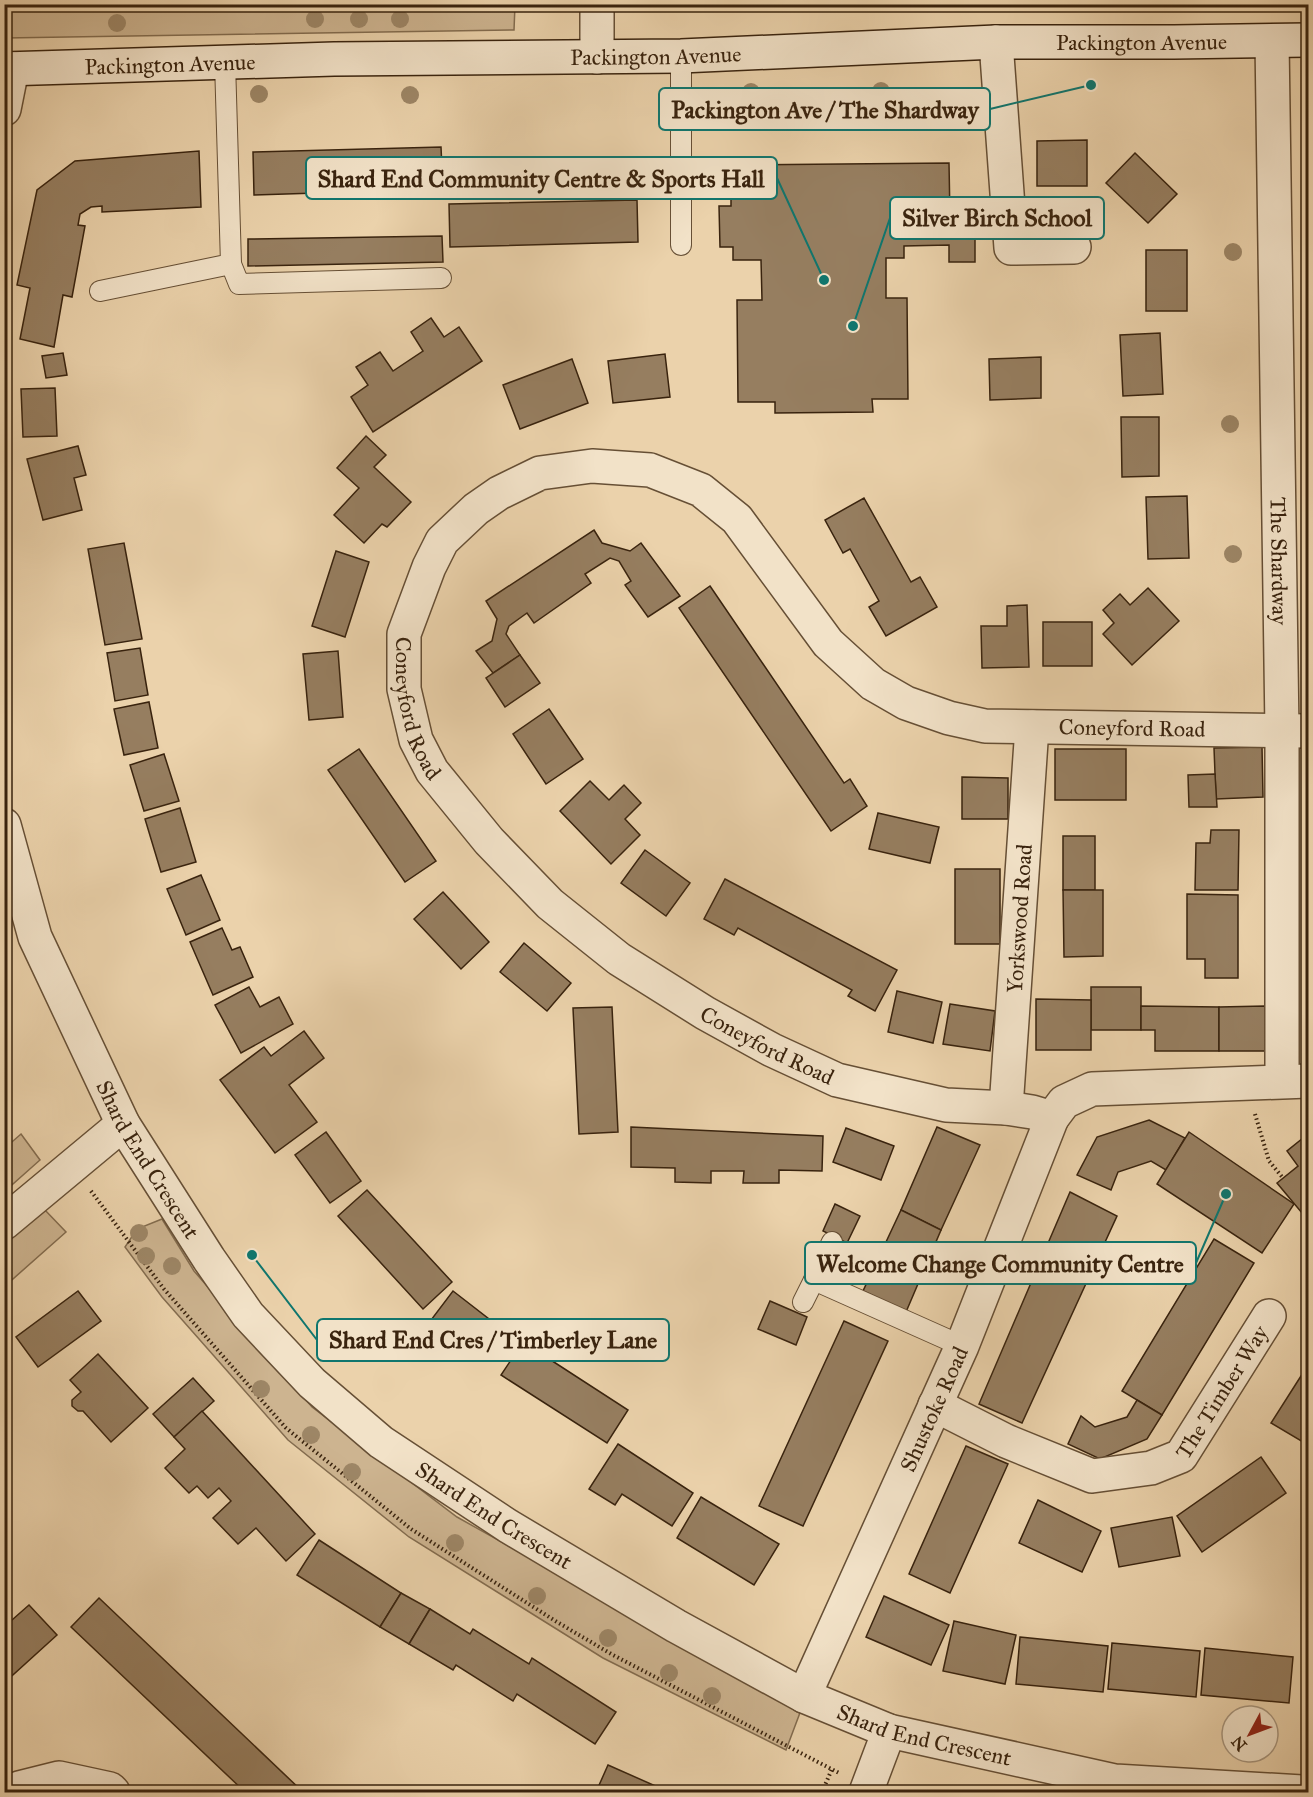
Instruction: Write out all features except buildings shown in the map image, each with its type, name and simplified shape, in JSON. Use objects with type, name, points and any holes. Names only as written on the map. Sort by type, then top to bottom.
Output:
[{"type":"street","points":[[597,4],[597,57]]},
{"type":"street","name":"Packington Avenue","points":[[8,69],[334,59],[681,56],[996,42],[1308,40]]},
{"type":"street","name":"The Shardway","points":[[1272,41],[1295,731],[1295,1081]]},
{"type":"street","points":[[996,42],[1011,248],[1074,247]]},
{"type":"street","points":[[4,109],[8,69]]},
{"type":"street","name":"Coneyford Road","points":[[1052,1118],[1006,1108],[946,1105],[837,1080],[772,1050],[705,1013],[619,959],[550,904],[489,841],[432,771],[416,740],[404,689],[404,634],[429,567],[442,541],[476,509],[499,493],[540,473],[592,466],[650,470],[701,490],[737,519],[828,643],[873,684],[906,703],[949,718],[985,726],[1295,731]]},
{"type":"street","name":"Yorkswood Road","points":[[1006,1108],[1032,726]]},
{"type":"street","name":"Shard End Crescent","points":[[4,825],[35,937],[123,1124],[248,1315],[312,1383],[381,1442],[508,1526],[676,1626],[804,1696],[889,1731],[1115,1780],[1302,1792]]},
{"type":"street","points":[[1052,1118],[1064,1102],[1092,1089],[1295,1081]]},
{"type":"street","name":"Shustoke Road","points":[[804,1696],[962,1346],[1052,1118]]},
{"type":"street","points":[[4,1223],[123,1124]]},
{"type":"street","name":"The Timber Way","points":[[935,1406],[1006,1441],[1092,1476],[1150,1468],[1181,1456],[1269,1316]]},
{"type":"street","points":[[866,1792],[889,1731]]},
{"type":"street","points":[[14,1792],[19,1788],[59,1778],[113,1792]]},
{"type":"lane","points":[[681,56],[681,245]]},
{"type":"lane","points":[[225,62],[231,264],[240,284],[441,278]]},
{"type":"lane","points":[[100,291],[231,264]]},
{"type":"lane","points":[[803,1302],[832,1242]]},
{"type":"lane","points":[[814,1280],[962,1346]]},
{"type":"path","points":[[1245,1082],[1269,1161],[1283,1178]]},
{"type":"path","points":[[822,1792],[832,1769]]},
{"type":"shaded area","points":[[515,4],[514,30],[5,38],[4,5]]},
{"type":"shaded area","points":[[21,1134],[40,1160],[5,1191],[5,1148]]},
{"type":"shaded area","points":[[44,1209],[66,1232],[5,1286],[5,1243]]},
{"type":"shaded area","points":[[162,1219],[194,1271],[312,1407],[457,1517],[801,1710],[786,1750],[603,1658],[409,1537],[288,1440],[162,1297],[125,1247],[137,1229]]},
{"type":"place","name":"Packington Ave / The Shardway","points":[[1091,85]]},
{"type":"place","name":"Shard End Community Centre & Sports Hall","points":[[824,280]]},
{"type":"place","name":"Silver Birch School","points":[[853,326]]},
{"type":"place","name":"Welcome Change Community Centre","points":[[1226,1194]]},
{"type":"place","name":"Shard End Cres / Timberley Lane","points":[[252,1255]]}]
